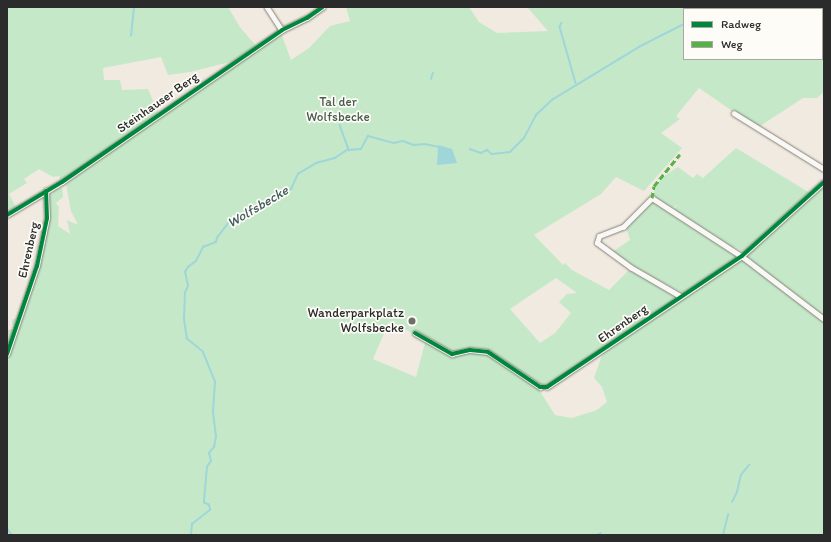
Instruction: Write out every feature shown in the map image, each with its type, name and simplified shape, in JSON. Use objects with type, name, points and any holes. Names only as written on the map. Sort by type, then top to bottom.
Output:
[{"type":"street","points":[[267,7],[281,30]]},
{"type":"street","name":"Steinhauser Berg","points":[[46,191],[281,30],[307,18],[323,7]]},
{"type":"street","points":[[734,113],[824,169]]},
{"type":"street","name":"Ehrenberg","points":[[415,333],[452,354],[470,350],[488,352],[540,387],[548,386],[742,256],[824,182]]},
{"type":"street","name":"Ehrenberg","points":[[7,215],[46,191],[47,218],[37,266],[7,354]]},
{"type":"street","points":[[681,297],[631,268],[597,243],[596,238],[623,227],[652,198],[742,256],[823,318]]},
{"type":"green space","points":[[7,7],[228,7],[240,27],[256,46],[230,62],[190,72],[168,75],[161,57],[103,68],[104,80],[120,80],[122,90],[148,89],[158,113],[61,181],[59,176],[53,177],[39,169],[24,179],[27,183],[9,194],[18,211],[7,218]]},
{"type":"green space","name":"Tal der Wolfsbecke","points":[[346,7],[469,7],[479,22],[497,33],[548,31],[527,7],[824,7],[824,92],[817,98],[803,98],[757,128],[699,88],[676,116],[680,119],[661,133],[682,148],[644,191],[616,177],[601,194],[534,235],[563,265],[565,263],[572,270],[609,290],[632,267],[683,296],[743,256],[824,184],[824,535],[7,535],[7,330],[13,329],[12,320],[20,316],[42,246],[47,198],[57,189],[62,188],[63,197],[56,203],[59,207],[58,226],[70,234],[67,220],[78,225],[71,211],[66,184],[281,33],[291,60],[309,48],[330,26],[350,21]],"holes":[[[556,278],[577,293],[567,294],[559,302],[571,313],[555,333],[540,343],[510,309]],[[389,322],[426,339],[416,377],[373,359]],[[602,350],[603,352],[594,378],[602,387],[607,402],[597,410],[572,418],[555,415],[536,385],[550,383]]]},
{"type":"green space","points":[[736,148],[810,193],[746,253],[735,247],[726,248],[738,257],[683,293],[632,267],[612,252],[630,240],[626,227],[652,200],[671,212],[678,204],[671,209],[654,196],[655,185],[664,176],[678,167],[693,178],[697,174],[703,178]]},
{"type":"water","points":[[438,145],[452,149],[457,163],[437,165]]},
{"type":"waterway","points":[[131,36],[134,7]]},
{"type":"waterway","points":[[562,23],[560,27],[576,83]]},
{"type":"waterway","points":[[470,149],[481,153],[487,150],[492,154],[510,152],[524,138],[537,114],[552,100],[639,47],[683,25]]},
{"type":"waterway","points":[[431,79],[433,73]]},
{"type":"waterway","points":[[340,125],[349,150]]},
{"type":"waterway","name":"Wolfsbecke","points":[[191,535],[192,524],[210,510],[209,505],[204,503],[204,501],[207,467],[211,461],[209,453],[214,447],[216,437],[213,411],[215,382],[203,352],[187,339],[184,319],[185,293],[188,286],[185,272],[188,267],[196,261],[203,247],[216,242],[217,238],[230,221],[239,219],[255,206],[269,203],[278,193],[291,189],[298,174],[316,163],[335,158],[347,150],[361,149],[368,136],[394,143],[403,141],[414,145],[425,144],[439,147]]},
{"type":"waterway","points":[[732,502],[737,492],[741,475],[749,465]]},
{"type":"waterway","points":[[723,535],[728,515]]},
{"type":"waterway","points":[[7,528],[12,535]]},
{"type":"waterway","points":[[597,535],[601,533]]},
{"type":"marked path","points":[[652,198],[654,186],[680,154]]},
{"type":"cycle path","points":[[7,215],[62,182],[282,30],[307,18],[323,7]]},
{"type":"cycle path","points":[[415,333],[452,354],[470,350],[488,352],[540,387],[547,387],[742,256],[824,182]]},
{"type":"cycle path","points":[[7,354],[37,266],[47,218],[46,191]]},
{"type":"place","name":"Wanderparkplatz Wolfsbecke","points":[[412,321]]}]
